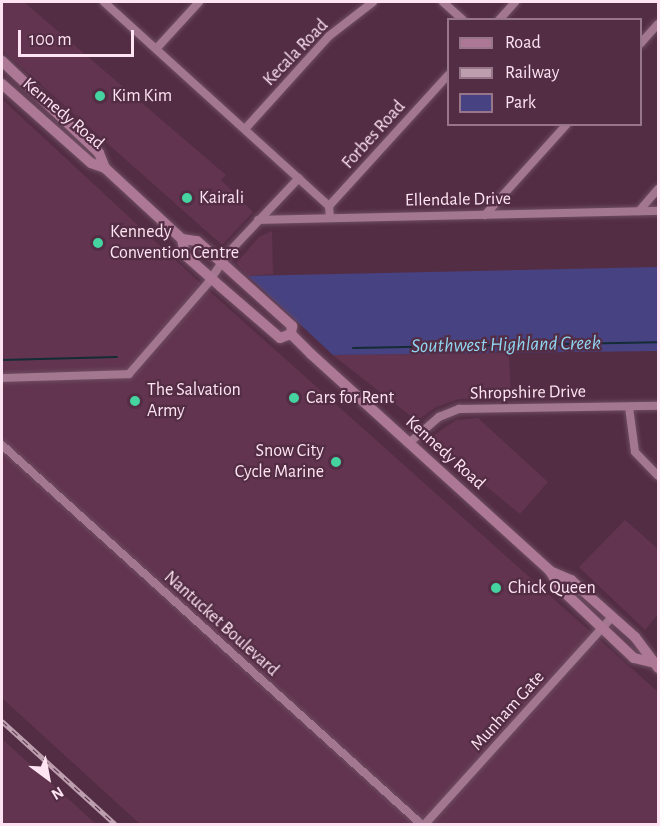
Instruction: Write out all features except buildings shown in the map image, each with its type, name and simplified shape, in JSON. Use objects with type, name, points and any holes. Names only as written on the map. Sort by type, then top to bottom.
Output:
[{"type":"main road","name":"Kennedy Road","points":[[4,68],[99,153],[105,168]]},
{"type":"main road","name":"Kennedy Road","points":[[2,84],[91,163],[105,168],[182,239],[197,241],[292,326],[291,334]]},
{"type":"main road","name":"Kennedy Road","points":[[182,239],[184,255],[280,338],[291,334]]},
{"type":"main road","name":"Kennedy Road","points":[[291,334],[550,571],[562,590],[634,658],[655,665]]},
{"type":"main road","name":"Kennedy Road","points":[[550,571],[571,580],[612,616],[645,646],[655,665]]},
{"type":"street","points":[[104,2],[329,206],[330,218]]},
{"type":"street","points":[[156,49],[199,2]]},
{"type":"street","name":"Kecala Road","points":[[245,129],[329,36],[374,2]]},
{"type":"street","points":[[443,2],[461,18]]},
{"type":"street","points":[[501,18],[515,2]]},
{"type":"street","points":[[642,42],[658,24]]},
{"type":"street","name":"Forbes Road","points":[[329,206],[447,76]]},
{"type":"street","points":[[485,215],[565,126]]},
{"type":"street","points":[[2,378],[129,374],[211,278],[221,262],[299,178]]},
{"type":"street","points":[[639,211],[658,189]]},
{"type":"street","name":"Ellendale Drive","points":[[258,220],[658,211]]},
{"type":"street","name":"Shropshire Drive","points":[[409,443],[439,417],[459,409],[658,406]]},
{"type":"street","points":[[629,407],[635,452],[658,476]]},
{"type":"street","name":"Nantucket Boulevard","points":[[2,445],[423,825]]},
{"type":"street","name":"Munham Gate","points":[[423,825],[612,616]]},
{"type":"shaded area","points":[[2,2],[24,2],[226,175],[221,180],[253,212],[222,245],[2,50]]},
{"type":"shaded area","points":[[2,99],[198,281],[658,692],[658,824],[140,824],[2,698]]},
{"type":"shaded area","points":[[272,231],[273,274],[248,276],[236,263],[259,237]]},
{"type":"shaded area","points":[[509,353],[511,398],[459,399],[436,407],[417,421],[333,355]]},
{"type":"shaded area","points":[[478,418],[548,482],[520,514],[428,439],[456,420]]},
{"type":"shaded area","points":[[625,520],[658,549],[658,614],[645,630],[579,567]]},
{"type":"shaded area","points":[[2,739],[96,824],[2,824]]},
{"type":"green space","points":[[658,267],[658,351],[333,355],[248,276]]},
{"type":"waterway","name":"Southwest Highland Creek","points":[[353,348],[658,342]]},
{"type":"waterway","name":"Southwest Highland Creek","points":[[2,360],[117,357]]},
{"type":"railway","points":[[2,721],[115,824]]},
{"type":"place","name":"Kim Kim","points":[[100,96]]},
{"type":"place","name":"Kairali","points":[[187,198]]},
{"type":"place","name":"Kennedy Convention Centre","points":[[98,243]]},
{"type":"place","name":"Cars for Rent","points":[[294,398]]},
{"type":"place","name":"The Salvation Army","points":[[135,401]]},
{"type":"place","name":"Snow City Cycle Marine","points":[[336,462]]},
{"type":"place","name":"Chick Queen","points":[[496,588]]}]
